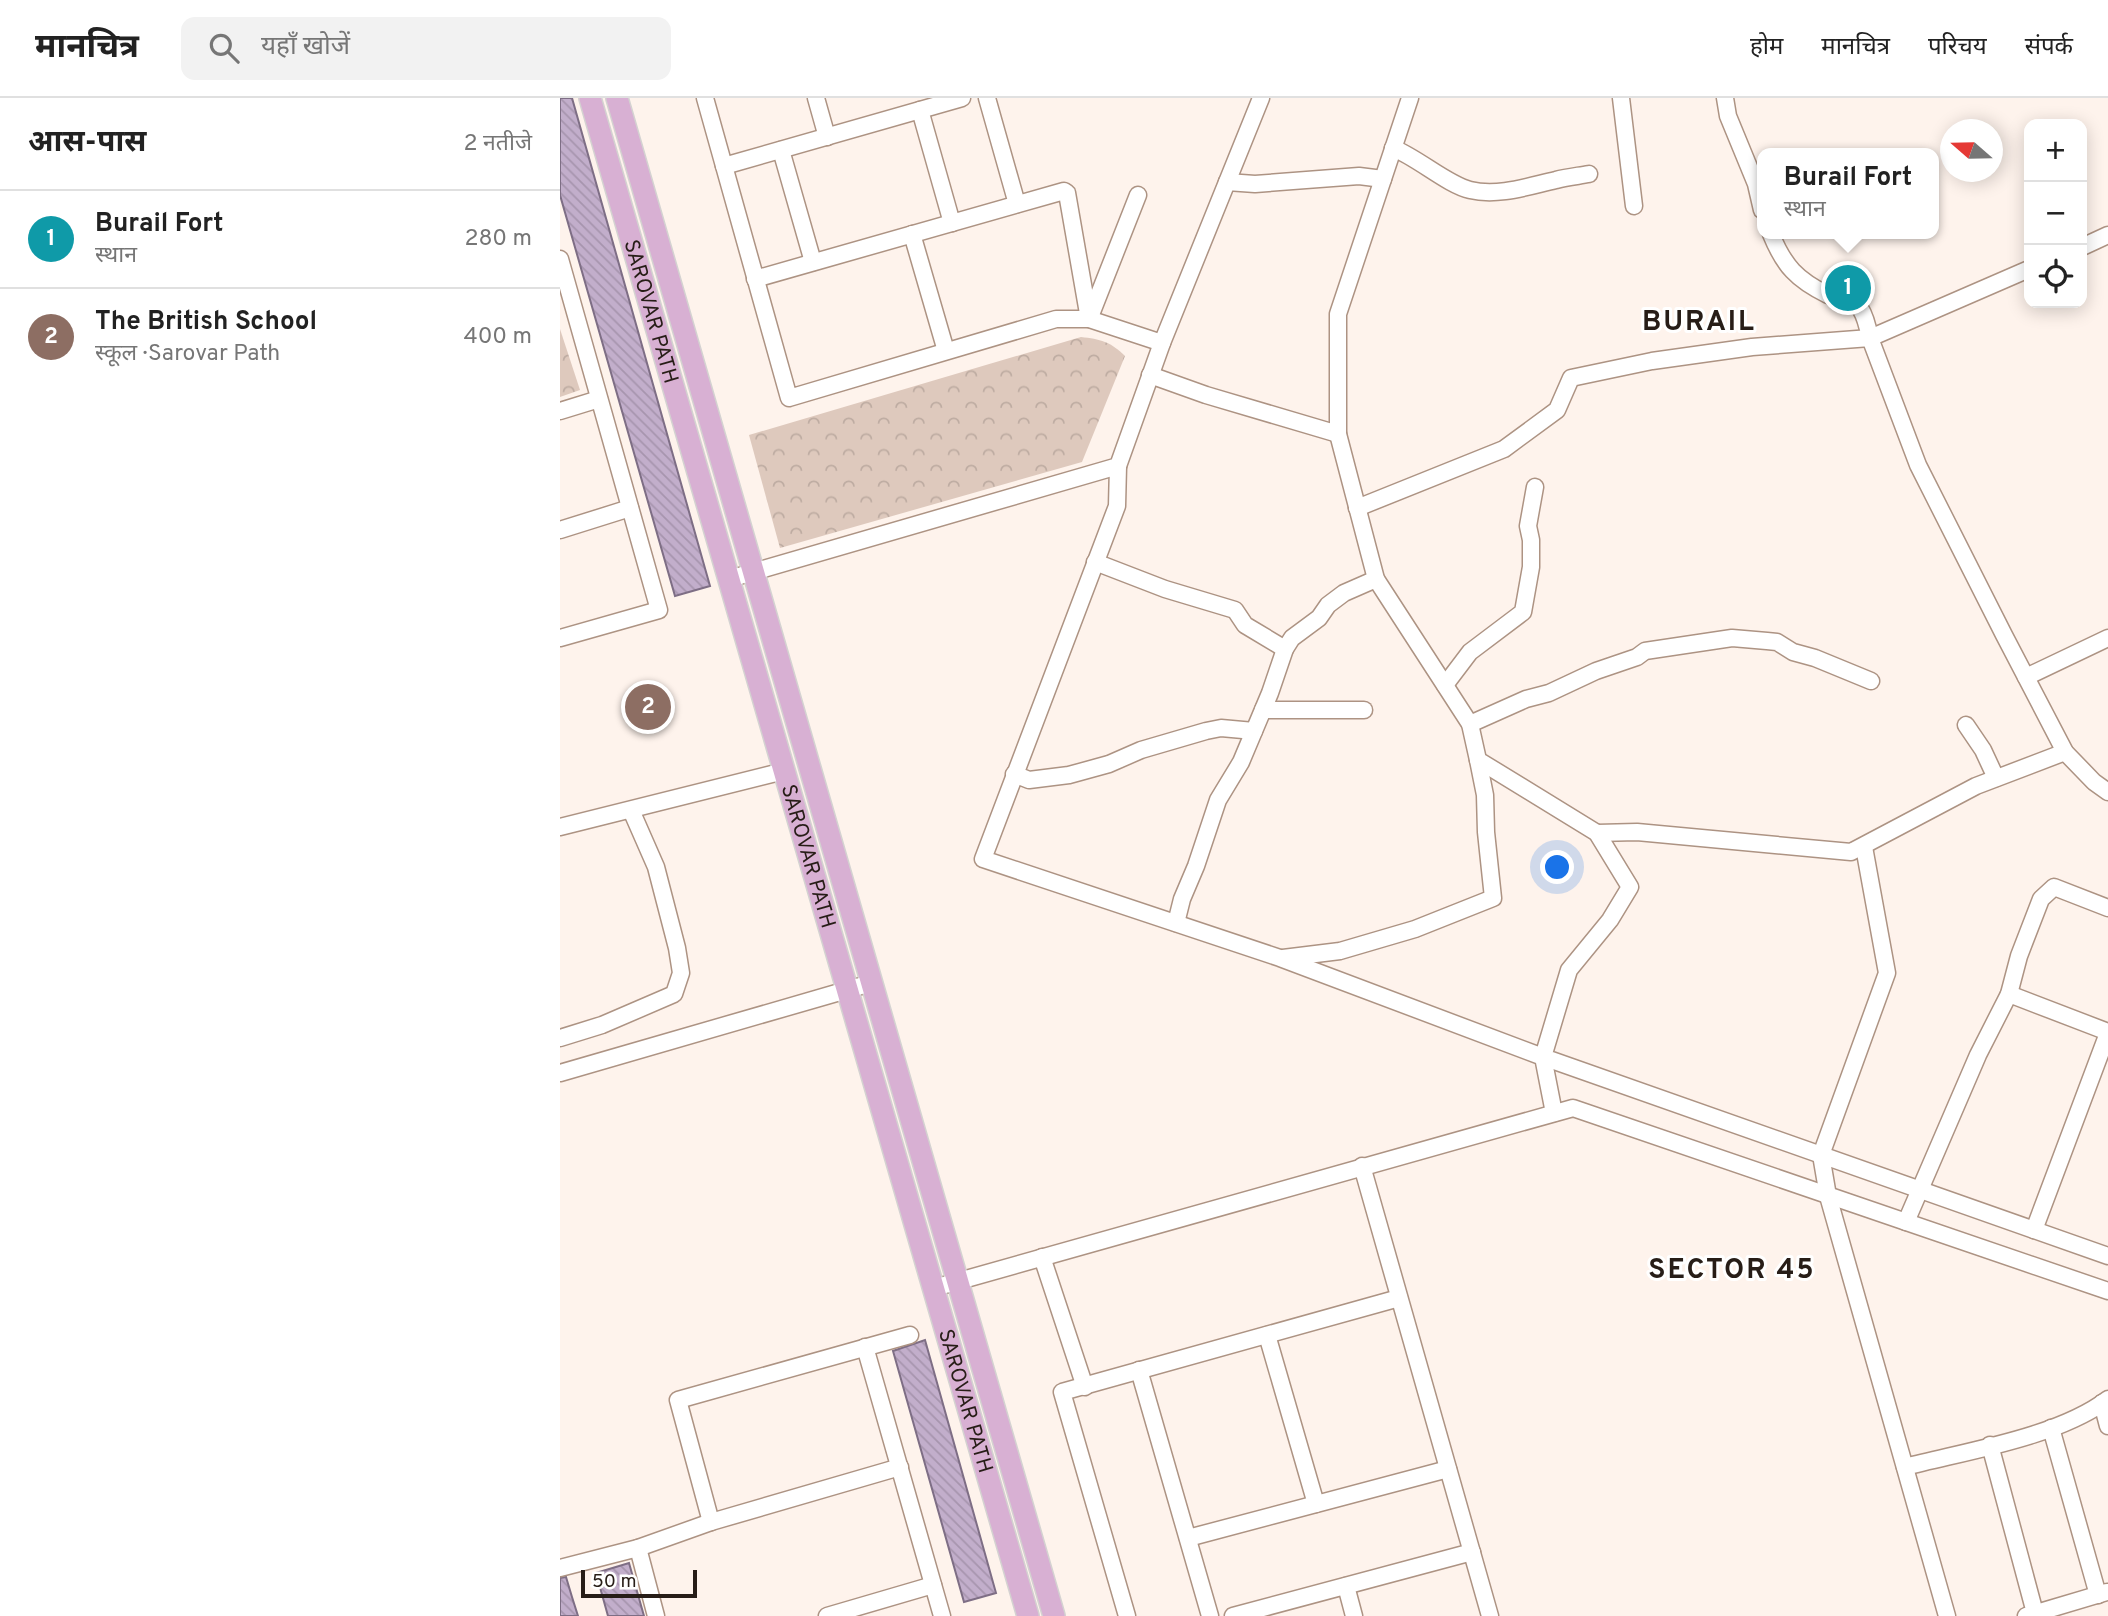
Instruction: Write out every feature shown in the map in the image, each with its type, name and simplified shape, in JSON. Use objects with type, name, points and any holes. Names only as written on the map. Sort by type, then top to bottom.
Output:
[{"type":"main road","name":"SAROVAR PATH","points":[[590,98],[1028,1616]]},
{"type":"main road","name":"SAROVAR PATH","points":[[617,98],[1054,1616]]},
{"type":"street","points":[[705,98],[789,398],[1056,319],[1089,319],[1162,343]]},
{"type":"street","points":[[816,98],[827,136]]},
{"type":"street","points":[[724,166],[920,110],[945,100],[962,98]]},
{"type":"street","points":[[987,98],[1017,204]]},
{"type":"street","points":[[1262,98],[1150,375],[1118,466],[1117,506],[982,859],[1280,958],[1543,1057],[2107,1254]]},
{"type":"street","points":[[1280,958],[1340,951],[1415,929],[1493,898],[1485,795],[1470,724],[1376,579],[1338,435],[1338,314],[1410,98]]},
{"type":"street","points":[[1621,98],[1634,206]]},
{"type":"street","points":[[1725,98],[1731,125],[1757,188]]},
{"type":"street","points":[[920,110],[952,223]]},
{"type":"street","points":[[1393,148],[1471,191],[1521,189],[1589,174]]},
{"type":"street","points":[[781,150],[813,262]]},
{"type":"street","points":[[1227,182],[1255,184],[1359,176],[1383,179]]},
{"type":"street","points":[[755,279],[1064,191],[1067,193],[1089,319]]},
{"type":"street","points":[[1089,319],[1138,195]]},
{"type":"street","points":[[912,234],[946,351]]},
{"type":"street","points":[[2086,245],[2108,235]]},
{"type":"street","points":[[1773,239],[1780,255],[1798,278],[1828,295],[1836,292],[1852,298],[1866,316],[1870,338],[1918,466],[2065,752],[2094,782],[2108,792]]},
{"type":"street","points":[[560,259],[568,315],[599,399],[659,610],[560,638]]},
{"type":"street","points":[[1357,508],[1504,449],[1557,410],[1571,378],[1652,361],[1752,347],[1870,338],[2024,271]]},
{"type":"street","points":[[1150,375],[1338,435]]},
{"type":"street","points":[[560,411],[599,399]]},
{"type":"street","points":[[729,579],[1118,466]]},
{"type":"street","points":[[1445,685],[1470,652],[1493,632],[1523,612],[1531,567],[1528,526],[1535,487]]},
{"type":"street","points":[[560,530],[630,508]]},
{"type":"street","points":[[1096,562],[1165,589],[1235,610],[1245,625],[1285,649]]},
{"type":"street","points":[[1175,923],[1181,899],[1196,866],[1218,800],[1241,762],[1285,649],[1292,638],[1319,618],[1328,605],[1344,593],[1376,579]]},
{"type":"street","points":[[1470,724],[1526,699],[1549,693],[1596,671],[1637,657],[1645,651],[1732,638],[1777,642],[1793,652],[1871,681]]},
{"type":"street","points":[[2026,677],[2108,638]]},
{"type":"street","points":[[1263,710],[1364,710]]},
{"type":"street","points":[[1966,725],[1983,750],[1996,778]]},
{"type":"street","points":[[1014,774],[1029,779],[1069,775],[1109,764],[1141,750],[1221,728],[1254,731]]},
{"type":"street","points":[[1597,833],[1637,832],[1851,852],[1976,786],[2065,752]]},
{"type":"street","points":[[1478,760],[1597,833],[1630,887],[1610,920],[1569,970],[1543,1057],[1554,1113]]},
{"type":"street","points":[[560,827],[785,771]]},
{"type":"street","points":[[560,1038],[602,1026],[674,994],[681,973],[656,867],[631,810]]},
{"type":"street","points":[[1864,847],[1887,973],[1821,1155],[1828,1196],[1947,1616]]},
{"type":"street","points":[[1906,1222],[1978,1055],[2009,994],[2019,956],[2041,899],[2054,887],[2108,908]]},
{"type":"street","points":[[560,1073],[872,984]]},
{"type":"street","points":[[2009,994],[2108,1032],[2034,1230]]},
{"type":"street","points":[[934,1288],[1573,1108],[2108,1292]]},
{"type":"street","points":[[1362,1166],[1490,1616]]},
{"type":"street","points":[[1042,1257],[1085,1387]]},
{"type":"street","points":[[1127,1616],[1062,1392],[1399,1298]]},
{"type":"street","points":[[711,1522],[678,1400],[909,1335]]},
{"type":"street","points":[[1268,1335],[1316,1504]]},
{"type":"street","points":[[865,1347],[942,1616]]},
{"type":"street","points":[[1139,1370],[1210,1616]]},
{"type":"street","points":[[1905,1467],[2051,1428],[2074,1419],[2105,1401],[2108,1426]]},
{"type":"street","points":[[1990,1445],[2030,1615],[2103,1593],[2051,1428]]},
{"type":"street","points":[[560,1568],[638,1549],[711,1522],[900,1467]]},
{"type":"street","points":[[1188,1538],[1448,1469]]},
{"type":"street","points":[[638,1549],[656,1616]]},
{"type":"street","points":[[1233,1616],[1472,1552]]},
{"type":"street","points":[[828,1616],[933,1585]]},
{"type":"street","points":[[1346,1586],[1354,1616]]},
{"type":"green space","points":[[560,329],[580,390],[560,397]]},
{"type":"green space","points":[[1081,337],[1105,342],[1125,356],[1082,462],[780,548],[749,435]]},
{"type":"building","points":[[560,98],[572,98],[710,586],[675,596],[560,195]]},
{"type":"building","points":[[925,1340],[996,1593],[964,1602],[893,1351]]},
{"type":"building","points":[[629,1563],[644,1616],[608,1616],[596,1573]]},
{"type":"building","points":[[566,1577],[578,1616],[560,1616],[560,1578]]},
{"type":"place","name":"Burail Fort","points":[[1848,288]]},
{"type":"place","name":"The British School","points":[[648,707]]},
{"type":"district","name":"BURAIL","points":[[1699,320]]},
{"type":"district","name":"SECTOR 45","points":[[1732,1268]]}]
